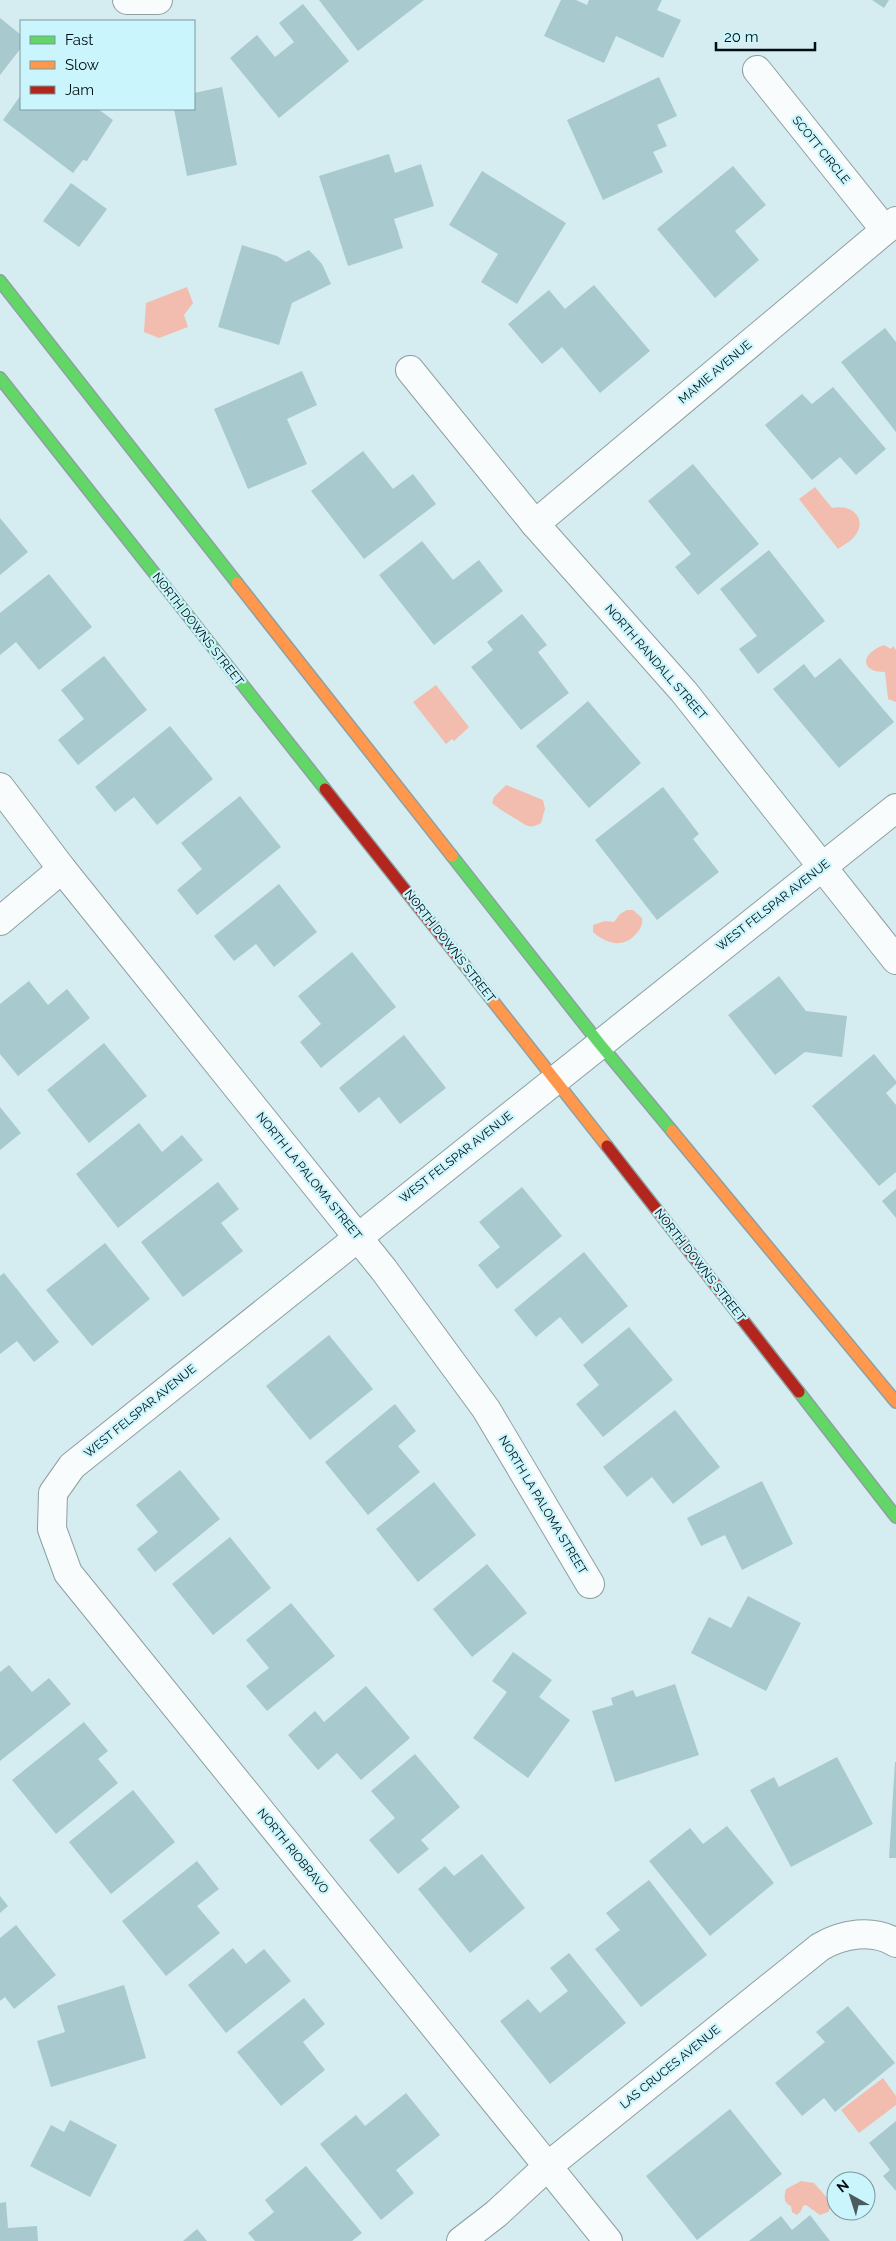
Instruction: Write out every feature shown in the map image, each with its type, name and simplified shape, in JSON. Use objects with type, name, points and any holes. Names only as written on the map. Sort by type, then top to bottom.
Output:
[{"type":"main road","points":[[0,281],[599,1043],[896,1402]]},
{"type":"main road","name":"NORTH DOWNS STREET","points":[[3,388],[555,1079],[896,1517]]},
{"type":"street","points":[[127,0],[158,0]]},
{"type":"street","name":"SCOTT CIRCLE","points":[[757,70],[890,225]]},
{"type":"street","name":"MAMIE AVENUE","points":[[535,524],[890,225]]},
{"type":"street","name":"NORTH RANDALL STREET","points":[[410,370],[535,524],[684,692],[896,960]]},
{"type":"street","name":"NORTH LA PALOMA STREET","points":[[0,786],[62,870],[357,1236],[486,1409],[590,1584]]},
{"type":"street","name":"WEST FELSPAR AVENUE","points":[[52,1529],[53,1493],[72,1466],[357,1236],[896,808]]},
{"type":"street","points":[[0,921],[62,870]]},
{"type":"street","name":"NORTH RIOBRAVO","points":[[52,1529],[68,1573],[608,2241]]},
{"type":"street","name":"LAS CRUCES AVENUE","points":[[460,2241],[496,2214],[548,2166],[820,1947],[835,1938],[858,1934],[888,1938],[896,1943]]},
{"type":"shaded area","points":[[187,287],[193,303],[184,315],[188,327],[159,338],[144,332],[146,303]]},
{"type":"shaded area","points":[[815,487],[832,508],[847,508],[859,519],[860,525],[854,537],[838,549],[799,499]]},
{"type":"shaded area","points":[[884,645],[891,649],[893,646],[896,650],[896,702],[888,699],[885,672],[871,669],[867,666],[866,662],[867,657],[876,648]]},
{"type":"shaded area","points":[[436,685],[469,727],[454,741],[452,739],[446,744],[413,702]]},
{"type":"shaded area","points":[[506,785],[543,800],[545,809],[541,823],[528,826],[492,803],[494,797]]},
{"type":"shaded area","points":[[627,910],[633,910],[642,918],[640,929],[630,939],[625,942],[614,943],[603,939],[593,932],[593,925],[605,921],[614,922],[620,914]]},
{"type":"shaded area","points":[[883,2078],[896,2096],[896,2105],[859,2133],[841,2110]]},
{"type":"shaded area","points":[[801,2181],[814,2183],[826,2196],[826,2213],[820,2215],[806,2205],[803,2206],[797,2215],[792,2212],[791,2206],[785,2199],[786,2189]]},
{"type":"building","points":[[319,0],[424,0],[358,51]]},
{"type":"building","points":[[561,0],[576,0],[587,5],[589,0],[662,0],[657,10],[681,20],[663,58],[616,36],[604,63],[544,36]]},
{"type":"building","points":[[872,0],[889,0],[884,8]]},
{"type":"building","points":[[303,4],[349,61],[279,118],[230,58],[257,35],[275,57],[294,42],[279,23]]},
{"type":"building","points":[[0,18],[20,34],[20,49],[0,75]]},
{"type":"building","points":[[659,77],[677,116],[657,125],[667,146],[653,152],[663,172],[603,200],[567,120]]},
{"type":"building","points":[[222,87],[237,165],[187,176],[174,110],[195,110],[195,93]]},
{"type":"building","points":[[20,96],[20,110],[99,110],[113,120],[87,161],[83,160],[73,173],[3,120]]},
{"type":"building","points":[[389,154],[395,173],[421,164],[434,206],[394,219],[403,248],[348,266],[319,176]]},
{"type":"building","points":[[733,166],[766,205],[735,231],[759,260],[715,298],[657,229]]},
{"type":"building","points":[[482,171],[566,223],[517,304],[481,282],[498,254],[449,225]]},
{"type":"building","points":[[71,183],[107,209],[79,247],[43,221]]},
{"type":"building","points":[[242,245],[277,256],[286,262],[309,250],[322,264],[331,284],[292,303],[279,345],[218,327]]},
{"type":"building","points":[[594,285],[650,351],[600,393],[562,347],[542,364],[508,324],[549,290],[565,309]]},
{"type":"building","points":[[885,328],[896,342],[896,432],[841,362]]},
{"type":"building","points":[[302,371],[317,405],[287,419],[307,464],[248,489],[214,409]]},
{"type":"building","points":[[833,387],[886,449],[856,475],[840,457],[812,480],[765,425],[802,394],[812,404]]},
{"type":"building","points":[[363,451],[393,489],[413,474],[436,504],[364,559],[311,491]]},
{"type":"building","points":[[693,464],[759,544],[698,595],[675,567],[691,554],[648,501]]},
{"type":"building","points":[[0,518],[28,552],[0,575]]},
{"type":"building","points":[[422,541],[453,580],[479,560],[503,591],[434,645],[379,575]]},
{"type":"building","points":[[769,550],[825,621],[758,674],[739,649],[757,636],[720,589]]},
{"type":"building","points":[[49,574],[92,627],[39,670],[16,642],[0,655],[0,613]]},
{"type":"building","points":[[522,614],[547,645],[538,652],[569,693],[521,730],[471,667],[493,650],[487,642]]},
{"type":"building","points":[[104,656],[147,710],[78,765],[58,740],[84,719],[61,690]]},
{"type":"building","points":[[840,658],[894,722],[839,768],[773,689],[804,664],[815,678]]},
{"type":"building","points":[[588,701],[641,763],[589,808],[536,746]]},
{"type":"building","points":[[170,726],[213,779],[157,825],[134,797],[115,812],[95,787]]},
{"type":"building","points":[[663,787],[699,834],[693,839],[719,872],[657,920],[595,840]]},
{"type":"building","points":[[240,796],[281,847],[197,915],[177,890],[202,869],[181,843]]},
{"type":"building","points":[[279,884],[317,932],[274,967],[256,944],[234,961],[214,936]]},
{"type":"building","points":[[352,952],[396,1007],[321,1068],[300,1042],[321,1024],[298,996]]},
{"type":"building","points":[[779,976],[806,1011],[847,1016],[842,1057],[805,1052],[775,1075],[728,1015]]},
{"type":"building","points":[[29,981],[48,1005],[67,989],[90,1018],[18,1076],[0,1054],[0,1004]]},
{"type":"building","points":[[404,1035],[446,1088],[400,1124],[379,1097],[359,1113],[339,1088]]},
{"type":"building","points":[[104,1043],[147,1096],[89,1143],[47,1090]]},
{"type":"building","points":[[874,1054],[896,1081],[896,1084],[886,1093],[896,1105],[896,1172],[879,1186],[812,1106]]},
{"type":"building","points":[[0,1107],[21,1133],[0,1150]]},
{"type":"building","points":[[139,1123],[162,1152],[182,1135],[203,1160],[118,1228],[76,1174]]},
{"type":"building","points":[[218,1182],[239,1209],[221,1223],[243,1251],[183,1297],[141,1242]]},
{"type":"building","points":[[522,1187],[562,1236],[497,1289],[478,1265],[500,1247],[479,1222]]},
{"type":"building","points":[[896,1189],[896,1218],[882,1201]]},
{"type":"building","points":[[105,1243],[150,1299],[92,1346],[46,1290]]},
{"type":"building","points":[[584,1252],[628,1306],[582,1344],[560,1317],[536,1337],[514,1310]]},
{"type":"building","points":[[4,1273],[59,1342],[34,1362],[17,1341],[0,1354],[0,1276]]},
{"type":"building","points":[[629,1327],[673,1380],[603,1437],[576,1404],[599,1385],[583,1365]]},
{"type":"building","points":[[329,1335],[373,1389],[310,1440],[266,1386]]},
{"type":"building","points":[[395,1404],[416,1431],[398,1446],[420,1472],[368,1515],[325,1462]]},
{"type":"building","points":[[675,1410],[720,1467],[673,1504],[652,1477],[627,1497],[603,1467]]},
{"type":"building","points":[[180,1470],[220,1519],[155,1572],[137,1549],[158,1532],[136,1505]]},
{"type":"building","points":[[762,1481],[793,1544],[742,1570],[725,1535],[701,1546],[687,1518]]},
{"type":"building","points":[[434,1482],[476,1535],[418,1582],[376,1529]]},
{"type":"building","points":[[230,1537],[271,1588],[213,1635],[172,1584]]},
{"type":"building","points":[[487,1564],[527,1613],[472,1657],[433,1609]]},
{"type":"building","points":[[748,1596],[801,1623],[766,1691],[691,1653],[709,1617],[731,1628]]},
{"type":"building","points":[[291,1603],[335,1656],[267,1711],[246,1686],[269,1668],[246,1640]]},
{"type":"building","points":[[513,1652],[552,1680],[539,1697],[570,1720],[528,1778],[473,1738],[507,1692],[492,1681]]},
{"type":"building","points":[[9,1665],[32,1692],[49,1678],[71,1704],[0,1761],[0,1672]]},
{"type":"building","points":[[675,1684],[699,1755],[615,1782],[592,1711],[613,1705],[611,1698],[633,1690],[636,1697]]},
{"type":"building","points":[[366,1686],[410,1738],[361,1780],[337,1753],[318,1770],[288,1735],[315,1711],[324,1722]]},
{"type":"building","points":[[84,1722],[108,1751],[98,1759],[118,1783],[56,1834],[12,1780]]},
{"type":"building","points":[[415,1754],[460,1807],[421,1840],[429,1849],[398,1874],[369,1840],[395,1818],[371,1791]]},
{"type":"building","points":[[837,1757],[873,1824],[791,1867],[750,1790],[774,1777],[779,1787]]},
{"type":"building","points":[[895,1762],[896,1858],[889,1858]]},
{"type":"building","points":[[133,1790],[175,1842],[111,1894],[69,1842]]},
{"type":"building","points":[[727,1826],[774,1883],[710,1936],[649,1861],[690,1828],[703,1844]]},
{"type":"building","points":[[482,1854],[525,1908],[470,1953],[418,1889],[445,1866],[454,1876]]},
{"type":"building","points":[[197,1861],[219,1889],[197,1906],[220,1933],[166,1976],[122,1921]]},
{"type":"building","points":[[649,1880],[707,1955],[641,2007],[595,1949],[620,1930],[606,1913]]},
{"type":"building","points":[[0,1896],[8,1906],[0,1913]]},
{"type":"building","points":[[16,1925],[56,1975],[14,2009],[5,1997],[0,2001],[0,1938]]},
{"type":"building","points":[[233,1948],[246,1964],[264,1949],[291,1981],[226,2033],[188,1985]]},
{"type":"building","points":[[569,1953],[626,2023],[550,2084],[500,2021],[528,1999],[540,2013],[568,1991],[550,1968]]},
{"type":"building","points":[[124,1985],[146,2058],[51,2087],[37,2041],[65,2032],[57,2006]]},
{"type":"building","points":[[304,1998],[325,2024],[303,2042],[325,2070],[281,2106],[237,2052]]},
{"type":"building","points":[[848,2006],[895,2063],[835,2112],[824,2098],[802,2116],[775,2083],[825,2042],[816,2032]]},
{"type":"building","points":[[406,2093],[440,2135],[396,2170],[414,2193],[381,2220],[320,2144],[356,2115],[365,2126]]},
{"type":"building","points":[[730,2109],[782,2174],[697,2240],[646,2176]]},
{"type":"building","points":[[70,2120],[117,2145],[90,2197],[30,2166],[51,2125],[64,2132]]},
{"type":"building","points":[[896,2121],[896,2191],[883,2176],[890,2170],[869,2143]]},
{"type":"building","points":[[306,2166],[362,2233],[352,2241],[255,2241],[248,2233],[274,2212],[265,2200]]},
{"type":"building","points":[[6,2202],[8,2228],[37,2226],[38,2241],[0,2241],[0,2203]]},
{"type":"building","points":[[810,2215],[830,2241],[749,2241],[781,2216],[792,2230]]},
{"type":"building","points":[[197,2229],[207,2241],[183,2241]]},
{"type":"traffic: fast","points":[[0,281],[237,583]]},
{"type":"traffic: fast","points":[[0,378],[325,789]]},
{"type":"traffic: fast","points":[[452,856],[599,1043],[672,1131]]},
{"type":"traffic: fast","points":[[799,1392],[896,1517]]},
{"type":"traffic: slow","points":[[237,583],[452,856]]},
{"type":"traffic: slow","points":[[459,958],[607,1146]]},
{"type":"traffic: slow","points":[[672,1131],[896,1402]]},
{"type":"traffic: jam","points":[[325,789],[459,958]]},
{"type":"traffic: jam","points":[[607,1146],[799,1392]]}]
